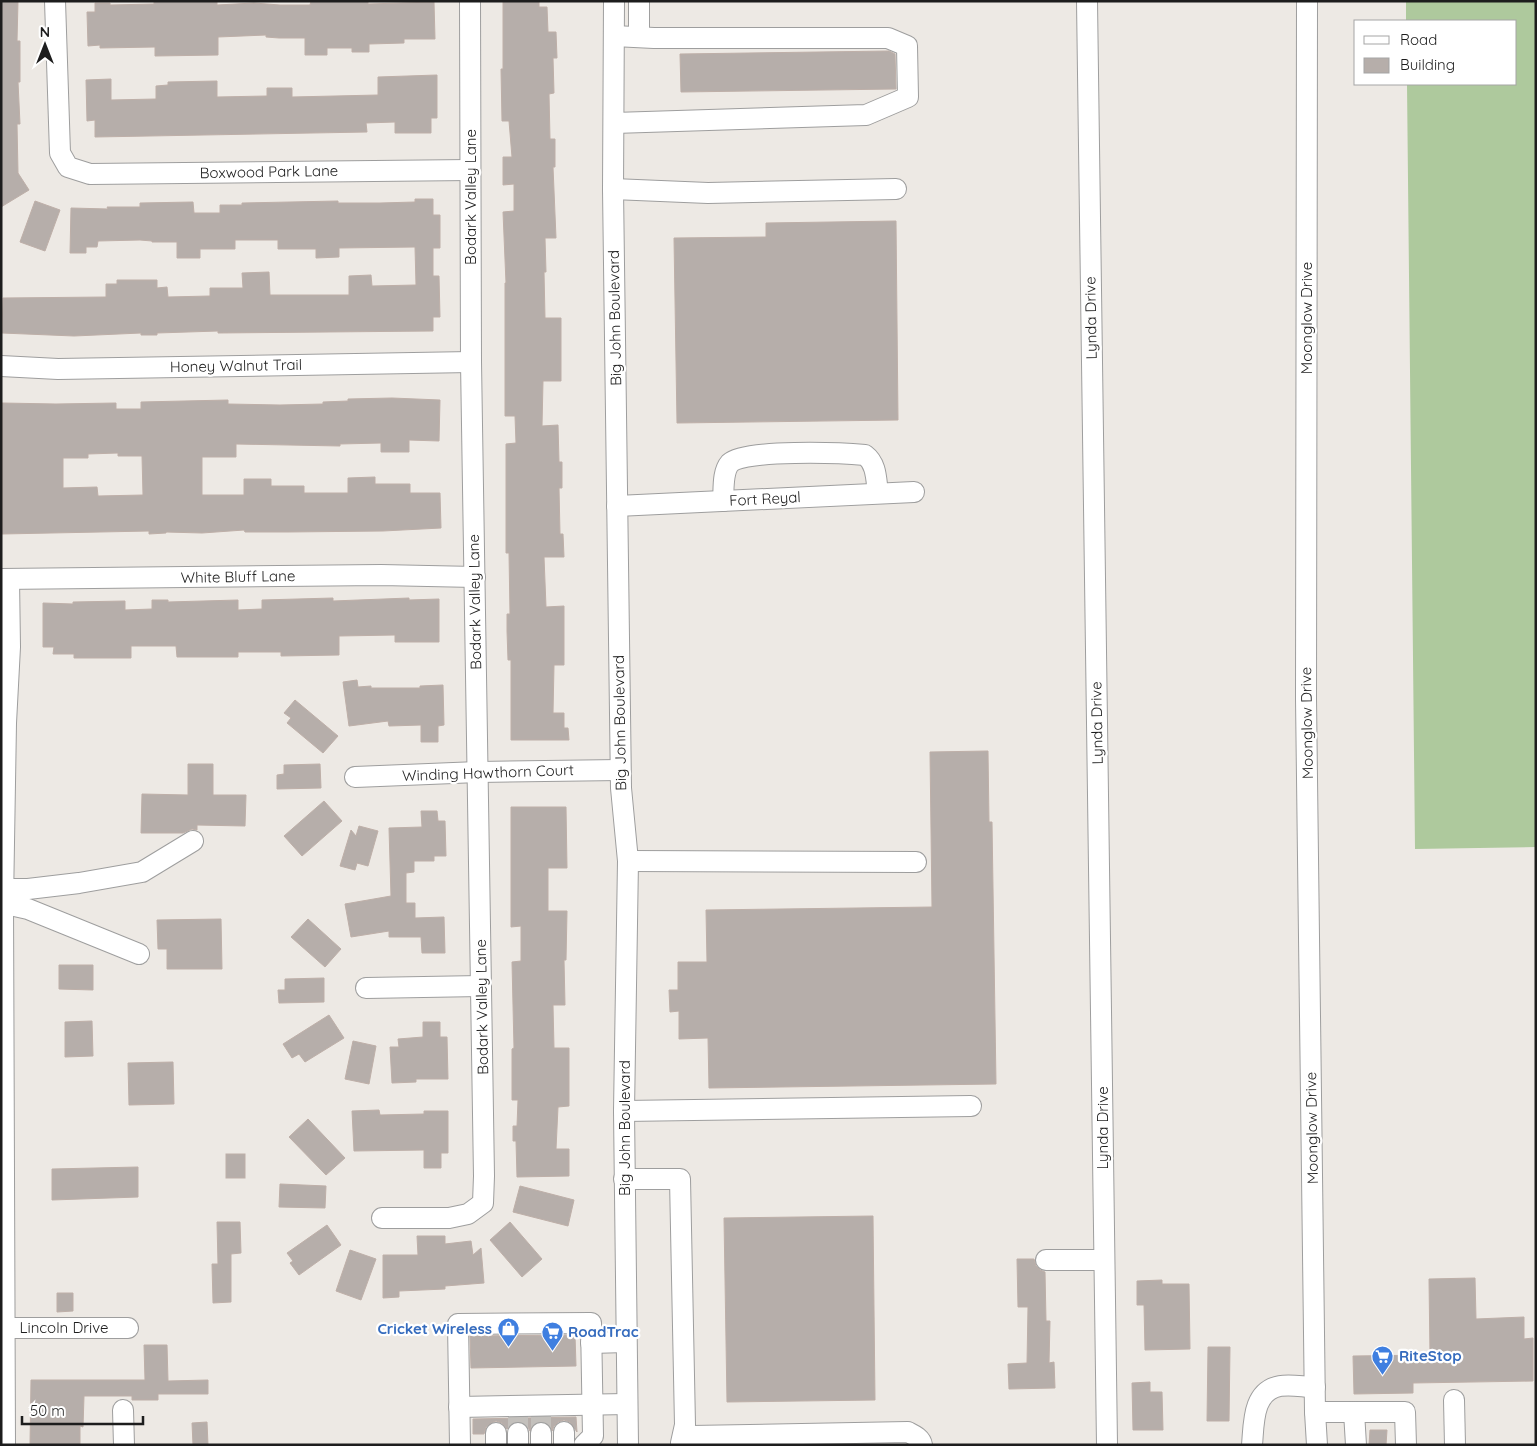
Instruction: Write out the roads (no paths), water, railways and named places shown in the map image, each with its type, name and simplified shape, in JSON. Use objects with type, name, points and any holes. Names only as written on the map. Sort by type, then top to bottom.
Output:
[{"type":"street","name":"Boxwood Park Lane","points":[[55,1],[60,153],[68,167],[90,174],[470,170]]},
{"type":"street","name":"Bodark Valley Lane","points":[[382,1218],[449,1218],[468,1214],[483,1203],[471,362],[470,1]]},
{"type":"street","name":"Big John Boulevard","points":[[614,1],[613,189],[620,788],[628,861],[624,1112],[628,1445]]},
{"type":"street","points":[[638,36],[639,1]]},
{"type":"street","name":"Lynda Drive","points":[[1088,1],[1107,1445]]},
{"type":"street","name":"Moonglow Drive","points":[[1307,1],[1306,699],[1315,1412],[1317,1445]]},
{"type":"street","points":[[614,36],[654,38],[888,38],[907,46],[908,97],[866,115],[614,123]]},
{"type":"street","points":[[613,189],[708,192],[896,188]]},
{"type":"street","name":"Honey Walnut Trail","points":[[1,366],[58,369],[471,362]]},
{"type":"street","points":[[723,501],[727,469],[730,463],[747,457],[781,453],[865,455],[874,465],[878,493]]},
{"type":"street","name":"Fort Reyal","points":[[617,506],[914,492]]},
{"type":"street","name":"White Bluff Lane","points":[[5,579],[381,575],[475,577]]},
{"type":"street","points":[[5,579],[10,647],[4,732],[3,1328],[5,1445]]},
{"type":"street","name":"Winding Hawthorn Court","points":[[355,777],[478,772],[620,770]]},
{"type":"street","points":[[3,898],[28,889],[79,883],[142,872],[193,841]]},
{"type":"street","points":[[628,861],[916,862]]},
{"type":"street","points":[[3,898],[138,954]]},
{"type":"street","points":[[366,988],[481,986]]},
{"type":"street","points":[[624,1112],[971,1106]]},
{"type":"street","points":[[624,1179],[680,1179],[684,1426],[681,1444]]},
{"type":"street","points":[[1046,1260],[1104,1260]]},
{"type":"street","points":[[460,1445],[458,1324],[591,1323],[594,1436],[584,1445]]},
{"type":"street","name":"Lincoln Drive","points":[[3,1328],[128,1328]]},
{"type":"street","points":[[591,1343],[626,1342]]},
{"type":"street","points":[[1252,1445],[1257,1404],[1265,1393],[1279,1386],[1315,1387]]},
{"type":"street","points":[[1454,1400],[1455,1445]]},
{"type":"street","points":[[460,1407],[541,1409],[627,1404]]},
{"type":"street","points":[[123,1410],[124,1445]]},
{"type":"street","points":[[1315,1412],[1405,1412],[1406,1445]]},
{"type":"street","points":[[1354,1412],[1356,1445]]},
{"type":"street","points":[[681,1444],[691,1436],[820,1439],[908,1432],[915,1435],[922,1445]]},
{"type":"tunnel","points":[[518,1412],[518,1433]]},
{"type":"tunnel","points":[[541,1412],[541,1433]]},
{"type":"place","name":"Cricket Wireless","points":[[508,1348]]},
{"type":"place","name":"RoadTrac","points":[[552,1351]]},
{"type":"place","name":"RiteStop","points":[[1383,1375]]}]
